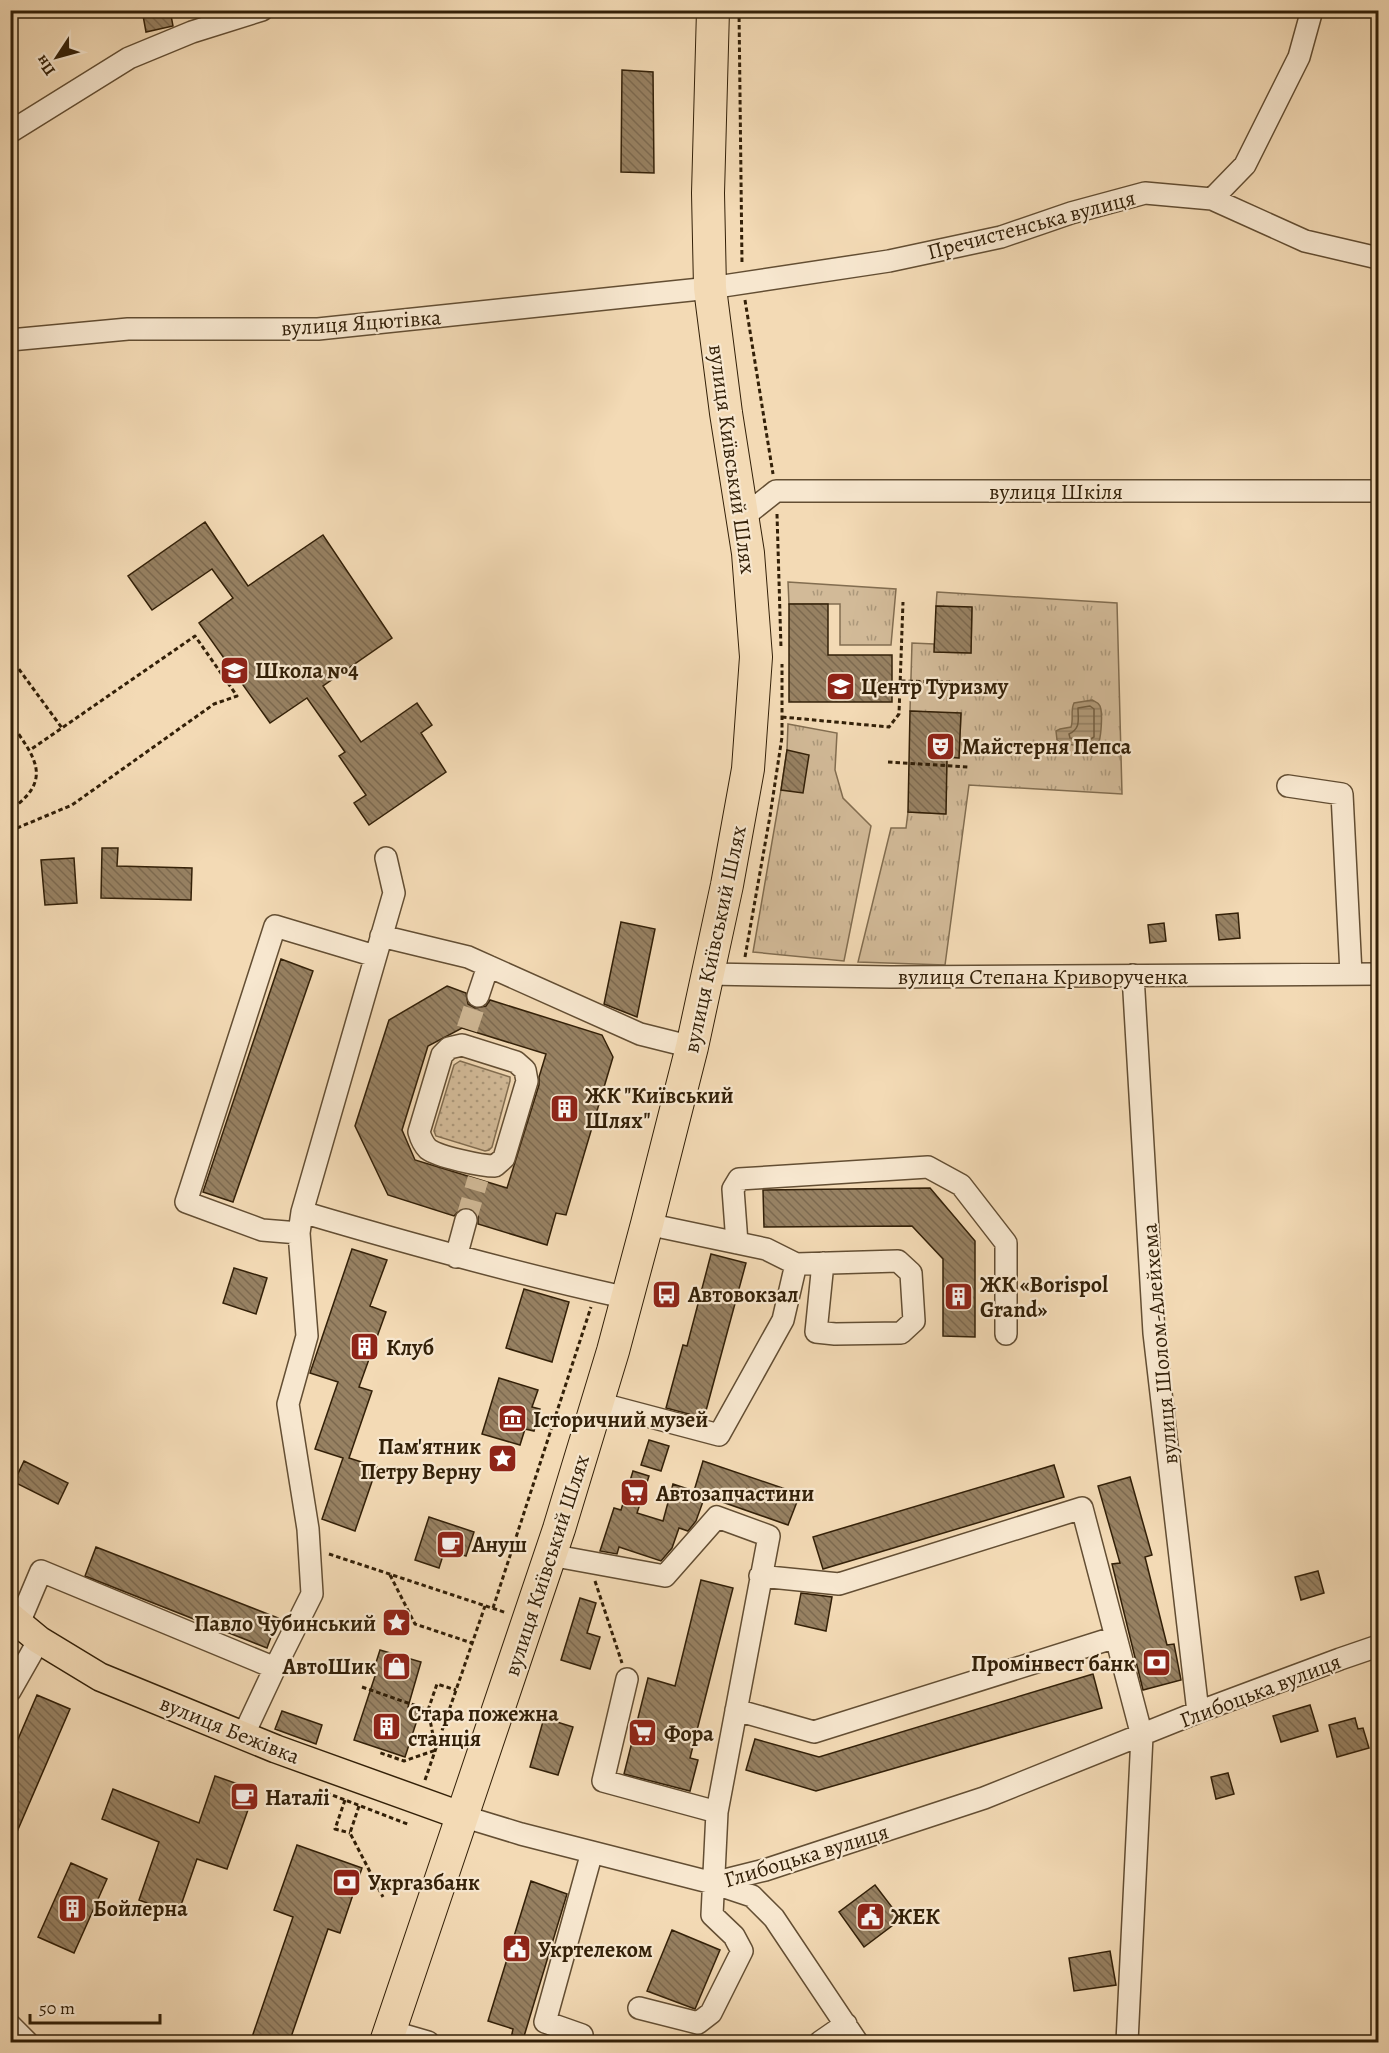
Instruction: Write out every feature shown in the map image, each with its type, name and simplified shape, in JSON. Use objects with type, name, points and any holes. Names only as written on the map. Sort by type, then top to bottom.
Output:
[{"type":"highway","name":"вулиця Київський Шлях","points":[[388,2037],[550,1555],[628,1298],[692,1047],[748,769],[756,657],[748,554],[726,413],[710,288],[708,193],[713,10]]},
{"type":"main road","name":"вулиця Бежівка","points":[[15,1619],[39,1640],[100,1677],[243,1736],[462,1816]]},
{"type":"street","points":[[10,132],[129,58],[192,32],[262,10]]},
{"type":"street","points":[[1212,199],[1245,165],[1299,57],[1312,10]]},
{"type":"street","name":"Пречистенська вулиця","points":[[710,288],[889,261],[1001,237],[1071,213],[1145,193],[1212,199],[1305,241],[1378,258]]},
{"type":"street","name":"вулиця Яцютівка","points":[[10,339],[128,329],[318,329],[710,288]]},
{"type":"street","name":"вулиця Шкіля","points":[[742,518],[776,491],[1378,491]]},
{"type":"street","points":[[1288,786],[1342,794],[1351,974]]},
{"type":"street","points":[[243,1736],[312,1594],[308,1529],[288,1404],[307,1336],[300,1223],[394,893],[386,858]]},
{"type":"street","points":[[375,956],[275,926],[186,1202],[262,1230],[300,1223],[628,1298]]},
{"type":"street","points":[[381,936],[468,957],[640,1034],[692,1047]]},
{"type":"street","points":[[478,996],[488,966]]},
{"type":"street","name":"вулиця Степана Криворученка","points":[[708,974],[881,977],[1378,974]]},
{"type":"street","name":"вулиця Шолом-Алейхема","points":[[1133,975],[1154,1333],[1198,1712]]},
{"type":"street","points":[[464,1037],[516,1062],[525,1070],[527,1081],[504,1158],[495,1166],[480,1173],[430,1150],[422,1143],[419,1132],[442,1055],[464,1037]]},
{"type":"street","points":[[737,1243],[733,1189],[739,1179],[928,1167],[961,1185],[1006,1243],[1006,1334]]},
{"type":"street","points":[[456,1257],[466,1220]]},
{"type":"street","points":[[648,1224],[766,1249],[796,1264],[823,1263],[898,1261],[911,1273],[914,1321],[902,1333],[816,1332],[823,1263]]},
{"type":"street","points":[[598,1403],[719,1435],[783,1320],[796,1264]]},
{"type":"street","points":[[760,1576],[838,1584],[1082,1508],[1142,1736],[1127,2043]]},
{"type":"street","points":[[550,1555],[664,1576],[717,1517],[769,1536],[717,1812],[712,1915],[734,1936],[742,1951],[711,2013],[698,2023],[639,2008]]},
{"type":"street","points":[[15,1619],[41,1571],[275,1668]]},
{"type":"street","points":[[736,1710],[814,1732],[1116,1637]]},
{"type":"street","points":[[10,1691],[39,1640]]},
{"type":"street","name":"Глибоцька вулиця","points":[[462,1816],[713,1883],[765,1870],[984,1798],[1198,1712],[1378,1646]]},
{"type":"street","points":[[627,1679],[603,1781],[717,1812]]},
{"type":"street","points":[[582,2035],[545,2022],[592,1852]]},
{"type":"street","points":[[713,1883],[752,1896],[774,1918],[857,2043]]},
{"type":"street","points":[[820,2043],[846,2024]]},
{"type":"street","points":[[10,2025],[27,2043]]},
{"type":"street","points":[[388,2037],[428,2043]]},
{"type":"path","points":[[782,717],[889,727],[899,714],[903,602]]},
{"type":"path","points":[[10,831],[72,805],[214,704],[237,696],[195,636],[30,750]]},
{"type":"path","points":[[10,657],[62,728]]},
{"type":"path","points":[[901,681],[951,681]]},
{"type":"path","points":[[10,722],[30,750],[37,767],[35,785],[21,803],[10,810]]},
{"type":"path","points":[[888,762],[968,767]]},
{"type":"path","points":[[493,1608],[596,1291]]},
{"type":"path","points":[[540,1420],[552,1426]]},
{"type":"path","points":[[309,1547],[509,1613]]},
{"type":"path","points":[[588,1562],[627,1679]]},
{"type":"path","points":[[390,1574],[415,1624],[472,1643]]},
{"type":"path","points":[[425,1780],[485,1605]]},
{"type":"path","points":[[436,1750],[428,1710],[437,1684],[456,1690]]},
{"type":"path","points":[[362,1688],[428,1710]]},
{"type":"path","points":[[378,1752],[404,1761],[436,1750]]},
{"type":"path","points":[[313,1787],[410,1825]]},
{"type":"path","points":[[345,1800],[336,1828],[351,1833]]},
{"type":"path","points":[[359,1805],[351,1833],[382,1897]]},
{"type":"green space","points":[[788,582],[896,589],[891,645],[840,645],[840,604],[789,604]]},
{"type":"green space","points":[[937,592],[1117,603],[1122,794],[969,785],[945,965],[858,962],[891,828],[906,828],[908,812],[945,814],[947,757],[959,758],[961,714],[910,711],[912,643],[934,644],[935,652],[971,653],[972,608],[936,606]]},
{"type":"green space","points":[[788,724],[837,733],[835,770],[843,798],[871,826],[844,961],[753,952],[781,790]]},
{"type":"green space","points":[[460,1061],[510,1077],[492,1147],[489,1150],[485,1151],[436,1136],[434,1131],[454,1065]]},
{"type":"water","points":[[1092,700],[1101,709],[1099,742],[1090,746],[1061,744],[1057,740],[1056,731],[1071,727],[1074,703]]},
{"type":"building","points":[[142,10],[170,10],[173,26],[146,32]]},
{"type":"building","points":[[622,70],[653,72],[654,173],[621,172]]},
{"type":"building","points":[[205,522],[248,586],[323,535],[392,638],[323,686],[361,742],[417,703],[432,725],[421,733],[446,772],[369,825],[354,803],[366,795],[339,756],[345,752],[307,698],[270,723],[199,623],[233,598],[212,569],[152,610],[128,576]]},
{"type":"building","points":[[789,604],[828,604],[828,655],[892,655],[892,702],[789,702]]},
{"type":"building","points":[[936,606],[972,607],[971,653],[934,652]]},
{"type":"building","points":[[910,711],[961,713],[959,758],[947,757],[946,814],[908,812]]},
{"type":"building","points":[[787,750],[809,755],[803,793],[781,790]]},
{"type":"building","points":[[102,848],[118,848],[117,866],[192,868],[191,900],[101,898]]},
{"type":"building","points":[[74,858],[77,903],[45,905],[41,860]]},
{"type":"building","points":[[1238,913],[1240,938],[1219,940],[1216,915]]},
{"type":"building","points":[[621,922],[655,929],[637,1017],[604,1004]]},
{"type":"building","points":[[1164,923],[1166,941],[1150,943],[1148,925]]},
{"type":"building","points":[[281,959],[313,971],[233,1202],[203,1192]]},
{"type":"building","name":"ЖК \"Київський Шлях\"","points":[[447,986],[466,993],[468,1004],[475,1008],[486,1006],[490,1000],[602,1035],[613,1057],[566,1215],[556,1213],[547,1245],[478,1224],[478,1216],[470,1208],[462,1208],[454,1216],[388,1195],[355,1126],[389,1020]],"holes":[[[462,1028],[546,1054],[539,1085],[507,1188],[415,1160],[402,1130],[428,1046]]]},
{"type":"building","name":"ЖК «Borispol Grand»","points":[[930,1188],[975,1241],[975,1337],[943,1336],[943,1259],[912,1226],[764,1227],[763,1190]]},
{"type":"building","points":[[352,1249],[387,1260],[370,1306],[386,1312],[359,1387],[372,1391],[349,1458],[377,1467],[355,1531],[322,1519],[343,1458],[315,1449],[338,1382],[310,1373]]},
{"type":"building","points":[[711,1254],[746,1263],[704,1418],[666,1408],[683,1345],[687,1346]]},
{"type":"building","points":[[234,1268],[267,1278],[256,1314],[223,1303]]},
{"type":"building","points":[[524,1289],[569,1302],[552,1362],[506,1348]]},
{"type":"building","name":"Історичний музей","points":[[499,1378],[538,1390],[532,1407],[540,1409],[534,1431],[525,1429],[520,1445],[482,1434]]},
{"type":"building","points":[[649,1440],[669,1446],[661,1471],[641,1465]]},
{"type":"building","points":[[24,1461],[68,1483],[58,1504],[14,1482]]},
{"type":"building","points":[[703,1461],[800,1494],[788,1525],[705,1496],[696,1521],[688,1531],[679,1528],[672,1548],[661,1561],[619,1547],[617,1554],[600,1551],[614,1508],[621,1510],[633,1471],[649,1476],[637,1513],[663,1521],[673,1484],[694,1491]]},
{"type":"building","points":[[1054,1465],[1064,1497],[823,1569],[813,1537]]},
{"type":"building","points":[[1130,1477],[1152,1555],[1145,1557],[1167,1645],[1174,1644],[1181,1680],[1143,1690],[1112,1564],[1120,1563],[1098,1486]]},
{"type":"building","points":[[429,1517],[474,1532],[466,1556],[445,1549],[439,1568],[415,1560]]},
{"type":"building","points":[[96,1547],[278,1618],[267,1648],[85,1576]]},
{"type":"building","points":[[1318,1571],[1324,1593],[1301,1600],[1295,1577]]},
{"type":"building","points":[[701,1580],[733,1588],[690,1758],[698,1760],[690,1791],[624,1774],[648,1678],[675,1686]]},
{"type":"building","points":[[801,1593],[832,1597],[826,1631],[795,1624]]},
{"type":"building","points":[[580,1598],[596,1603],[587,1633],[600,1637],[590,1669],[561,1660]]},
{"type":"building","points":[[380,1650],[421,1662],[408,1707],[420,1711],[405,1757],[354,1740],[376,1673],[373,1672]]},
{"type":"building","points":[[1093,1674],[1102,1708],[816,1791],[746,1770],[755,1739],[819,1757]]},
{"type":"building","points":[[37,1695],[70,1709],[10,1848],[10,1758]]},
{"type":"building","points":[[1310,1705],[1318,1731],[1281,1742],[1273,1716]]},
{"type":"building","points":[[282,1711],[322,1725],[316,1744],[275,1729]]},
{"type":"building","points":[[544,1718],[573,1727],[558,1775],[530,1767]]},
{"type":"building","points":[[1355,1718],[1358,1729],[1363,1728],[1369,1748],[1337,1757],[1329,1725]]},
{"type":"building","points":[[1228,1773],[1234,1794],[1216,1799],[1211,1777]]},
{"type":"building","points":[[215,1776],[255,1790],[227,1869],[197,1859],[178,1914],[139,1900],[159,1842],[102,1819],[113,1789],[199,1823]]},
{"type":"building","points":[[297,1845],[362,1868],[340,1933],[328,1929],[289,2043],[250,2043],[293,1917],[274,1910]]},
{"type":"building","name":"Бойлерна","points":[[71,1863],[107,1879],[74,1953],[38,1937]]},
{"type":"building","points":[[531,1881],[567,1894],[522,2043],[510,2043],[513,2029],[488,2021]]},
{"type":"building","name":"ЖЕК","points":[[875,1885],[901,1919],[864,1947],[839,1912]]},
{"type":"building","points":[[672,1930],[720,1950],[695,2009],[647,1991]]},
{"type":"building","points":[[1110,1951],[1116,1985],[1074,1991],[1069,1958]]},
{"type":"tunnel","points":[[467,1029],[478,996]]},
{"type":"tunnel","points":[[466,1220],[478,1179]]},
{"type":"place","name":"Школа №4","points":[[234,670]]},
{"type":"place","name":"Центр Туризму","points":[[840,686]]},
{"type":"place","name":"Майстерня Пепса","points":[[941,746]]},
{"type":"place","name":"ЖК \"Київський Шлях\"","points":[[564,1108]]},
{"type":"place","name":"Автовокзал","points":[[667,1294]]},
{"type":"place","name":"ЖК «Borispol Grand»","points":[[959,1297]]},
{"type":"place","name":"Клуб","points":[[365,1347]]},
{"type":"place","name":"Історичний музей","points":[[512,1419]]},
{"type":"place","name":"Пам'ятник Петру Верну","points":[[502,1459]]},
{"type":"place","name":"Автозапчастини","points":[[635,1493]]},
{"type":"place","name":"Ануш","points":[[451,1544]]},
{"type":"place","name":"Павло Чубинський","points":[[397,1623]]},
{"type":"place","name":"Промінвест банк","points":[[1156,1663]]},
{"type":"place","name":"АвтоШик","points":[[397,1666]]},
{"type":"place","name":"Стара пожежна станція","points":[[387,1726]]},
{"type":"place","name":"Фора","points":[[643,1733]]},
{"type":"place","name":"Наталі","points":[[244,1797]]},
{"type":"place","name":"Укргазбанк","points":[[347,1882]]},
{"type":"place","name":"Бойлерна","points":[[72,1908]]},
{"type":"place","name":"ЖЕК","points":[[870,1916]]},
{"type":"place","name":"Укртелеком","points":[[517,1949]]}]
